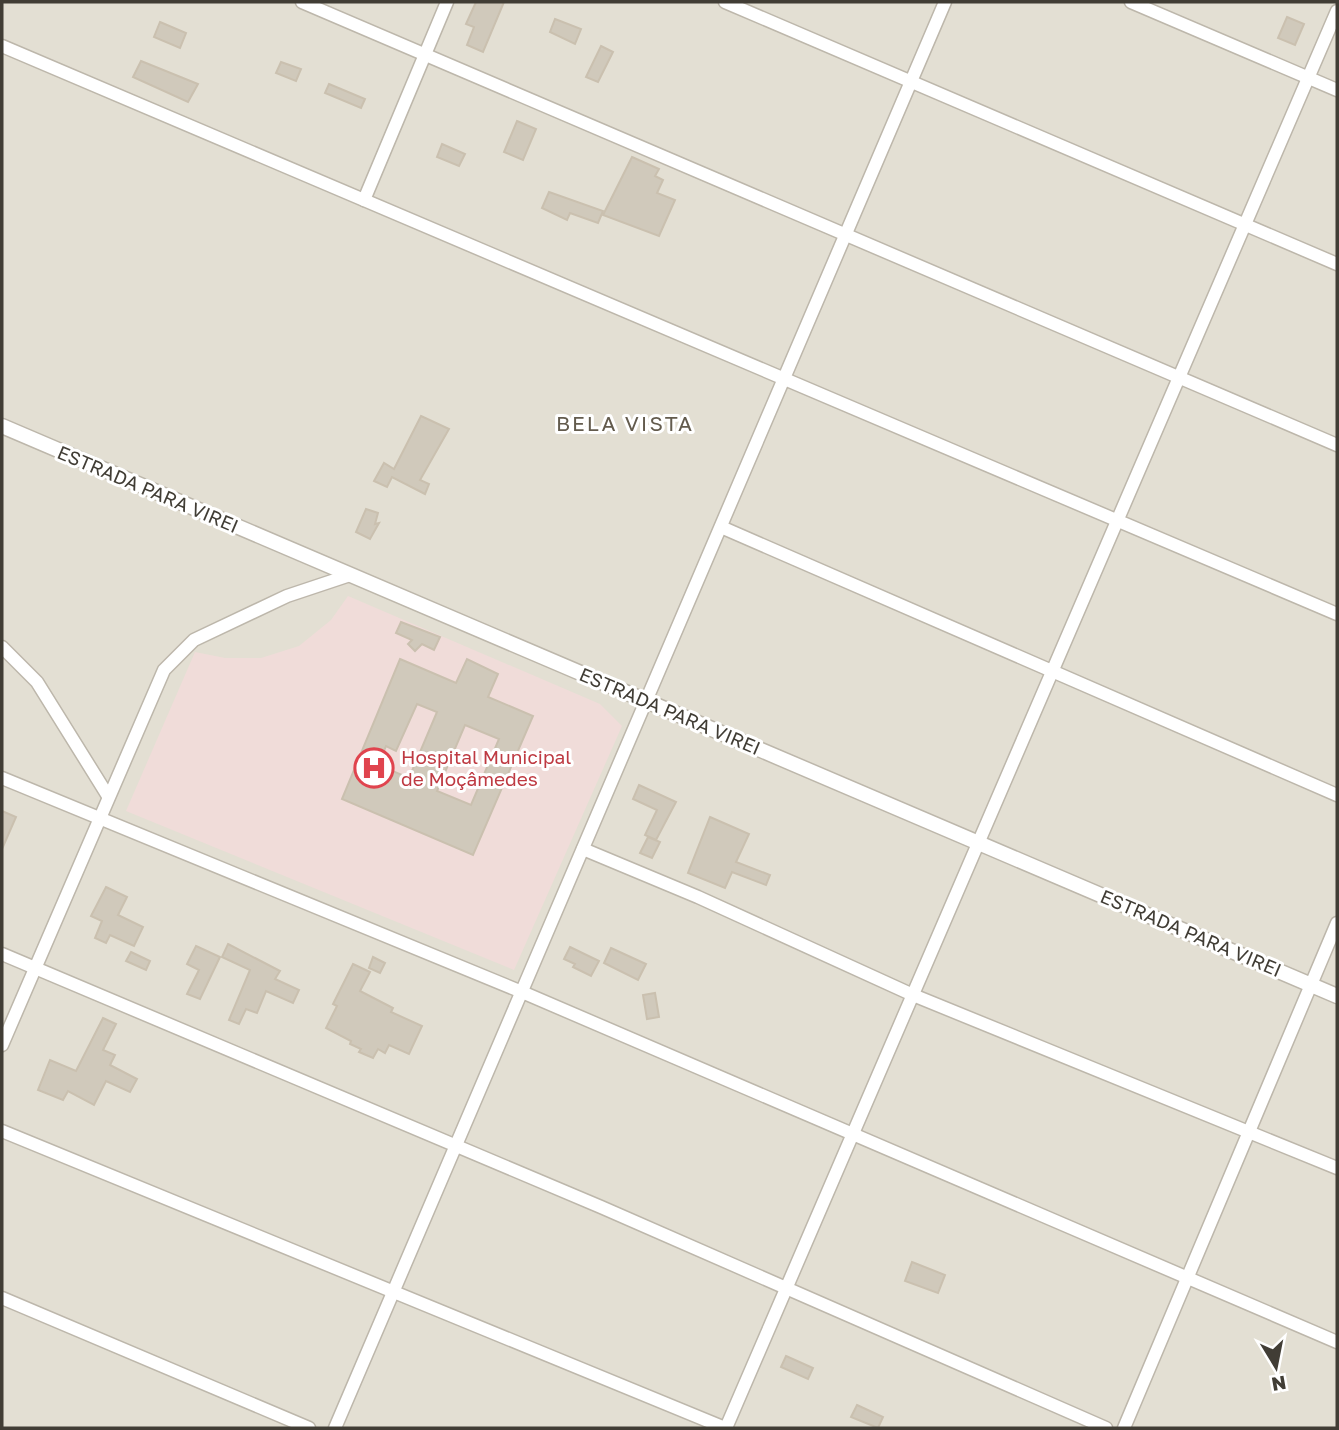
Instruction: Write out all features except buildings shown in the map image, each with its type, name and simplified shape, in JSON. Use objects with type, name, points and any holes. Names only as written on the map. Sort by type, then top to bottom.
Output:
[{"type":"street","points":[[302,2],[1337,445]]},
{"type":"street","points":[[364,200],[447,2]]},
{"type":"street","points":[[725,2],[1337,264]]},
{"type":"street","points":[[335,1428],[945,2]]},
{"type":"street","points":[[1131,2],[1337,90]]},
{"type":"street","points":[[2,1131],[725,1428],[1337,11]]},
{"type":"street","points":[[2,46],[1337,614]]},
{"type":"street","name":"ESTRADA PARA VIREI","points":[[2,426],[1337,996]]},
{"type":"street","points":[[721,527],[1337,795]]},
{"type":"street","points":[[2,1045],[164,670],[194,640],[287,596],[351,575]]},
{"type":"street","points":[[2,647],[37,682],[108,796]]},
{"type":"street","points":[[2,778],[522,992],[1337,1342]]},
{"type":"street","points":[[583,849],[698,897],[913,995],[1337,1167]]},
{"type":"street","points":[[1124,1428],[1337,923]]},
{"type":"street","points":[[2,954],[1106,1428]]},
{"type":"street","points":[[2,1298],[309,1428]]},
{"type":"shaded area","points":[[2,2],[1337,2],[1337,1428],[2,1428]]},
{"type":"shaded area","name":"Hospital Municipal de Moçâmedes","points":[[348,596],[600,704],[622,726],[514,970],[126,811],[195,652],[225,658],[261,658],[299,646],[331,620]]},
{"type":"place","name":"Hospital Municipal de Moçâmedes","points":[[374,768]]},
{"type":"district","name":"BELA VISTA","points":[[625,424]]}]
